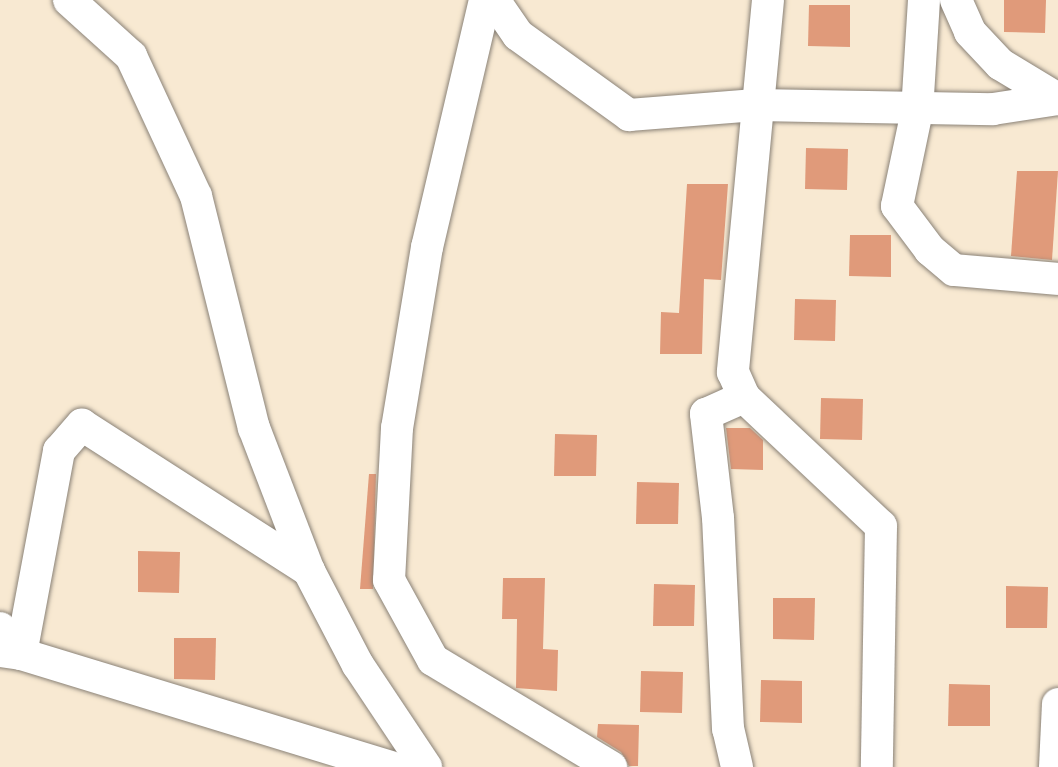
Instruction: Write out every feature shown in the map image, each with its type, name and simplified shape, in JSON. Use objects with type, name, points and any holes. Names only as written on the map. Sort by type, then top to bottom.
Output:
[{"type":"lane","points":[[69,0],[131,56],[196,196],[254,428],[309,571],[358,665],[426,767]]},
{"type":"lane","points":[[485,0],[426,247],[397,428],[389,580],[433,660],[611,767]]},
{"type":"lane","points":[[494,0],[518,35],[628,115],[756,105],[917,111],[1058,99]]},
{"type":"lane","points":[[768,0],[756,105],[733,372],[744,397],[881,526],[877,767]]},
{"type":"lane","points":[[924,0],[917,111],[897,206],[930,250],[954,270],[1058,279]]},
{"type":"lane","points":[[956,0],[970,32],[1000,64],[1058,99]]},
{"type":"lane","points":[[737,767],[728,729],[718,518],[706,414],[744,397]]},
{"type":"lane","points":[[10,652],[59,451],[82,425],[309,571]]},
{"type":"lane","points":[[0,628],[10,652]]},
{"type":"lane","points":[[10,652],[391,767]]},
{"type":"lane","points":[[1055,767],[1058,704]]},
{"type":"building","points":[[1004,0],[1046,0],[1045,33],[1004,32]]},
{"type":"building","points":[[809,5],[850,5],[850,47],[808,46]]},
{"type":"building","points":[[806,148],[848,149],[847,190],[805,189]]},
{"type":"building","points":[[1017,171],[1058,171],[1052,260],[1011,256]]},
{"type":"building","points":[[687,184],[728,184],[721,280],[704,279],[702,354],[660,354],[661,312],[679,313]]},
{"type":"building","points":[[850,235],[891,235],[891,277],[849,276]]},
{"type":"building","points":[[795,299],[836,300],[835,341],[794,340]]},
{"type":"building","points":[[821,398],[863,399],[862,440],[820,439]]},
{"type":"building","points":[[726,428],[750,428],[763,440],[763,470],[731,469]]},
{"type":"building","points":[[555,434],[597,435],[596,476],[554,476]]},
{"type":"building","points":[[369,474],[376,474],[373,589],[360,589]]},
{"type":"building","points":[[637,482],[679,483],[678,524],[636,524]]},
{"type":"building","points":[[138,551],[180,552],[179,593],[138,592]]},
{"type":"building","points":[[503,578],[545,578],[543,649],[558,650],[557,691],[516,688],[517,619],[502,619]]},
{"type":"building","points":[[654,584],[695,585],[694,626],[653,626]]},
{"type":"building","points":[[1006,586],[1048,587],[1047,628],[1006,628]]},
{"type":"building","points":[[773,598],[815,598],[814,640],[773,639]]},
{"type":"building","points":[[174,638],[216,638],[215,680],[174,679]]},
{"type":"building","points":[[641,671],[683,672],[682,713],[640,712]]},
{"type":"building","points":[[761,680],[802,681],[802,723],[760,722]]},
{"type":"building","points":[[949,684],[990,685],[990,726],[948,726]]},
{"type":"building","points":[[598,724],[639,725],[638,766],[629,766],[621,752],[597,737]]}]
